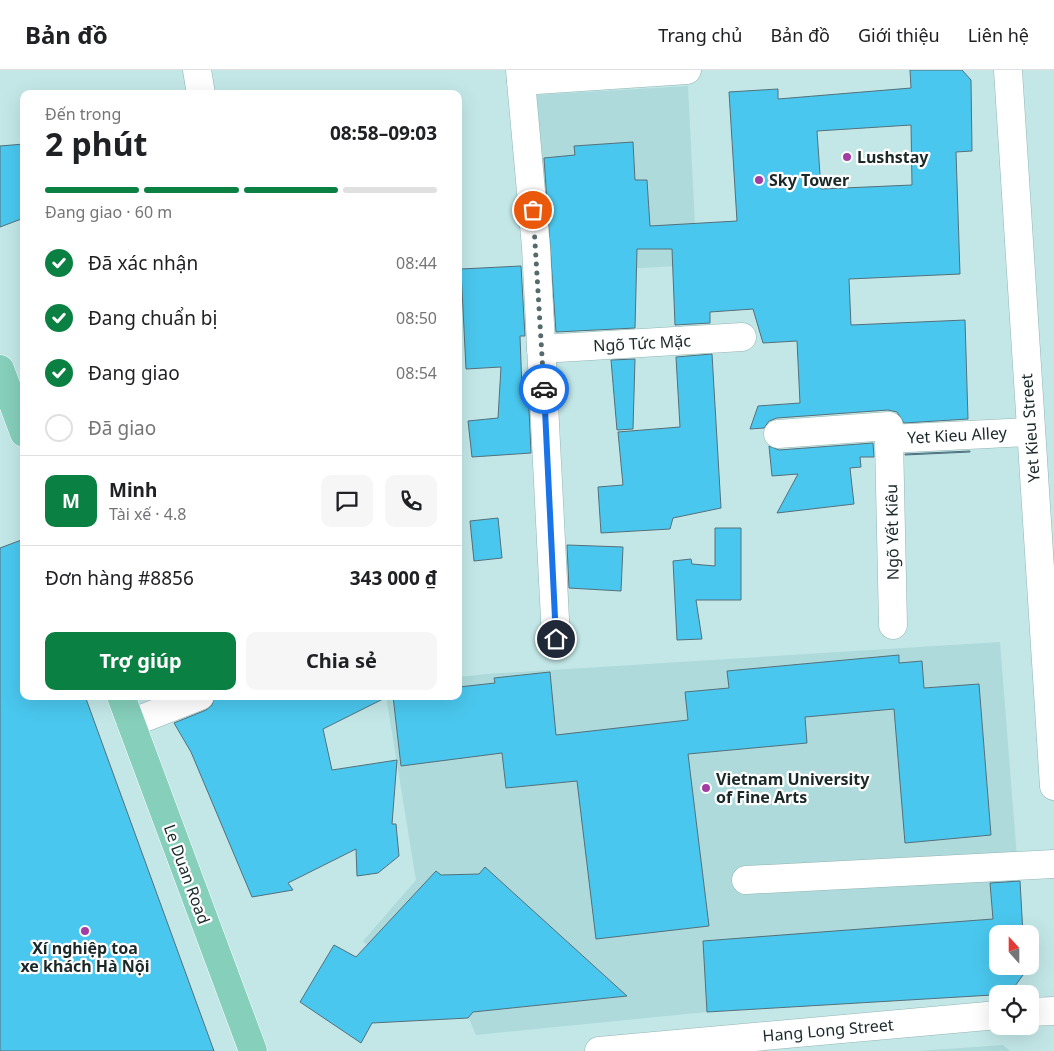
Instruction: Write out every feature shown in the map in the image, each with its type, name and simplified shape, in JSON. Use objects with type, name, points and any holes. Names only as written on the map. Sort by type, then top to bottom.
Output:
[{"type":"main road","points":[[0,369],[20,422]]},
{"type":"main road","name":"Le Duan Road","points":[[122,700],[253,1051]]},
{"type":"street","points":[[197,70],[200,90]]},
{"type":"street","points":[[556,639],[536,247],[521,76],[687,70]]},
{"type":"street","points":[[995,70],[1005,86],[1010,101]]},
{"type":"street","name":"Yet Kieu Street","points":[[1008,70],[1030,432],[1052,722],[1054,786]]},
{"type":"street","name":"Ngõ Tức Mặc","points":[[541,349],[742,337]]},
{"type":"street","name":"Yet Kieu Alley","points":[[778,434],[889,426],[889,439],[1030,432]]},
{"type":"street","name":"Ngõ Yết Kiêu","points":[[889,439],[893,624]]},
{"type":"street","points":[[131,723],[190,700]]},
{"type":"street","points":[[746,880],[1054,864]]},
{"type":"street","points":[[1039,1012],[1054,1011]]},
{"type":"street","name":"Hang Long Street","points":[[598,1051],[989,1016]]},
{"type":"shaded area","points":[[688,86],[697,265],[546,273],[535,95]]},
{"type":"shaded area","name":"Vietnam University of Fine Arts","points":[[1000,642],[1022,925],[989,925],[989,975],[997,975],[997,985],[989,985],[989,995],[707,1012],[476,1035],[458,992],[418,993],[363,941],[416,880],[387,700],[462,700],[462,677]]},
{"type":"shaded area","points":[[1003,1045],[1010,1051],[917,1051]]},
{"type":"building","points":[[910,70],[962,70],[971,80],[972,151],[956,152],[960,274],[849,279],[851,325],[965,320],[968,419],[904,423],[897,412],[888,410],[777,418],[769,421],[764,428],[750,429],[758,406],[800,403],[797,341],[763,343],[753,309],[710,312],[710,323],[675,325],[672,249],[637,249],[635,328],[556,332],[544,158],[575,155],[574,146],[633,142],[635,180],[647,180],[650,226],[737,221],[729,92],[778,89],[778,99],[911,88]],"holes":[[[911,125],[912,185],[821,189],[817,131]]]},
{"type":"building","points":[[20,144],[20,220],[0,227],[0,146]]},
{"type":"building","points":[[521,266],[525,336],[520,336],[522,389],[528,388],[531,453],[472,457],[468,421],[498,418],[501,367],[466,369],[462,269]]},
{"type":"building","points":[[712,354],[721,508],[673,518],[670,529],[601,533],[598,487],[623,485],[618,432],[680,427],[676,357]]},
{"type":"building","points":[[635,359],[633,429],[617,430],[611,360]]},
{"type":"building","points":[[873,443],[874,457],[860,457],[861,467],[850,468],[854,504],[777,513],[798,474],[772,476],[769,446],[779,450]]},
{"type":"building","points":[[970,452],[905,455],[905,454]]},
{"type":"building","points":[[498,518],[502,558],[474,561],[470,521]]},
{"type":"building","points":[[715,528],[741,528],[741,600],[696,600],[702,639],[677,640],[673,561],[691,559],[692,564],[715,566]]},
{"type":"building","name":"Xí nghiệp toa xe khách Hà Nội","points":[[20,540],[20,700],[86,700],[214,1051],[0,1051],[0,548]]},
{"type":"building","points":[[567,545],[623,547],[621,591],[569,588]]},
{"type":"building","points":[[899,655],[899,663],[922,661],[924,688],[979,684],[991,835],[905,843],[894,709],[805,717],[807,743],[688,754],[709,926],[596,939],[577,781],[506,788],[502,753],[401,766],[393,700],[462,700],[462,687],[495,683],[494,678],[550,672],[556,735],[688,720],[685,692],[729,688],[727,671]]},
{"type":"building","points":[[214,700],[381,700],[323,729],[332,770],[397,760],[392,824],[396,824],[399,856],[378,873],[357,876],[356,849],[288,883],[293,890],[252,897],[191,752],[174,723],[206,710],[212,705]]},
{"type":"building","points":[[485,867],[627,996],[473,1012],[468,1018],[372,1023],[361,1043],[300,1002],[334,945],[356,957],[436,871],[441,875],[479,874]]},
{"type":"building","points":[[1020,881],[1022,925],[989,925],[989,975],[1023,975],[1016,985],[989,985],[989,995],[707,1012],[703,941],[993,919],[990,883]]},
{"type":"way so far","points":[[533,210],[544,389]]},
{"type":"place","name":"Lushstay","points":[[847,157]]},
{"type":"place","name":"Sky Tower","points":[[759,180]]},
{"type":"place","name":"Vietnam University of Fine Arts","points":[[706,788]]},
{"type":"place","name":"Xí nghiệp toa xe khách Hà Nội","points":[[85,931]]},
{"type":"route","points":[[544,389],[556,639]]}]
